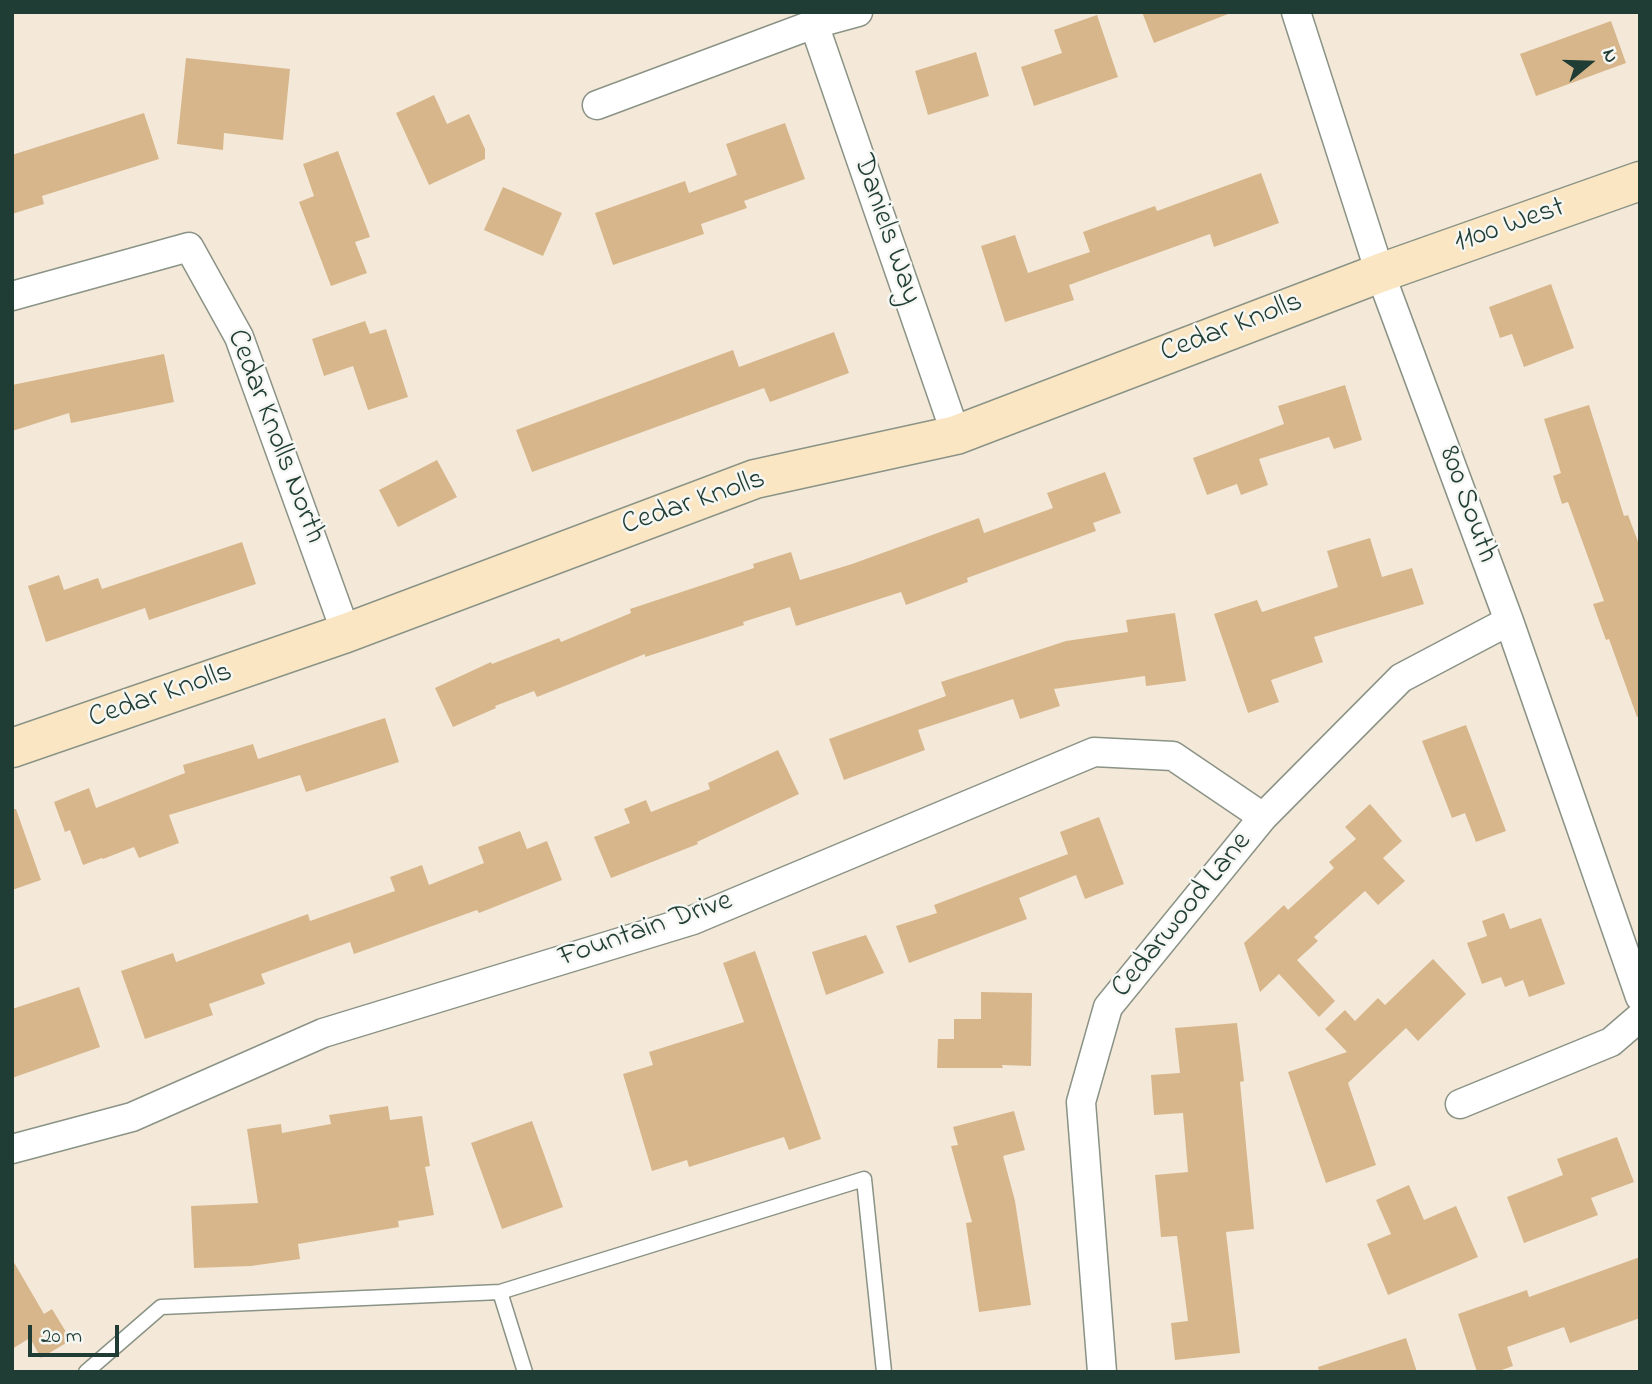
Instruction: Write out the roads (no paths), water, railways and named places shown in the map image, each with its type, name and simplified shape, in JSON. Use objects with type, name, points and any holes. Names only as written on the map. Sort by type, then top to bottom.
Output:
[{"type":"street","points":[[597,105],[814,24],[858,12]]},
{"type":"street","name":"800 South","points":[[1296,12],[1380,273],[1509,621],[1640,997]]},
{"type":"street","name":"Daniels Way","points":[[814,24],[956,435]]},
{"type":"street","name":"1100 West","points":[[1380,273],[1640,181]]},
{"type":"street","name":"Cedar Knolls North","points":[[12,296],[189,247],[239,337],[346,633]]},
{"type":"street","name":"Cedar Knolls","points":[[12,748],[346,633],[755,479],[956,435],[1380,273]]},
{"type":"street","name":"Cedarwood Lane","points":[[1102,1372],[1081,1102],[1108,1007],[1264,817],[1401,678],[1509,621]]},
{"type":"street","name":"Fountain Drive","points":[[12,1149],[132,1117],[323,1033],[692,920],[1094,752],[1173,757],[1264,817]]},
{"type":"street","points":[[1460,1104],[1611,1042],[1640,1017]]},
{"type":"lane","points":[[86,1372],[161,1307],[500,1292],[864,1179],[884,1372]]},
{"type":"lane","points":[[500,1292],[525,1372]]}]
